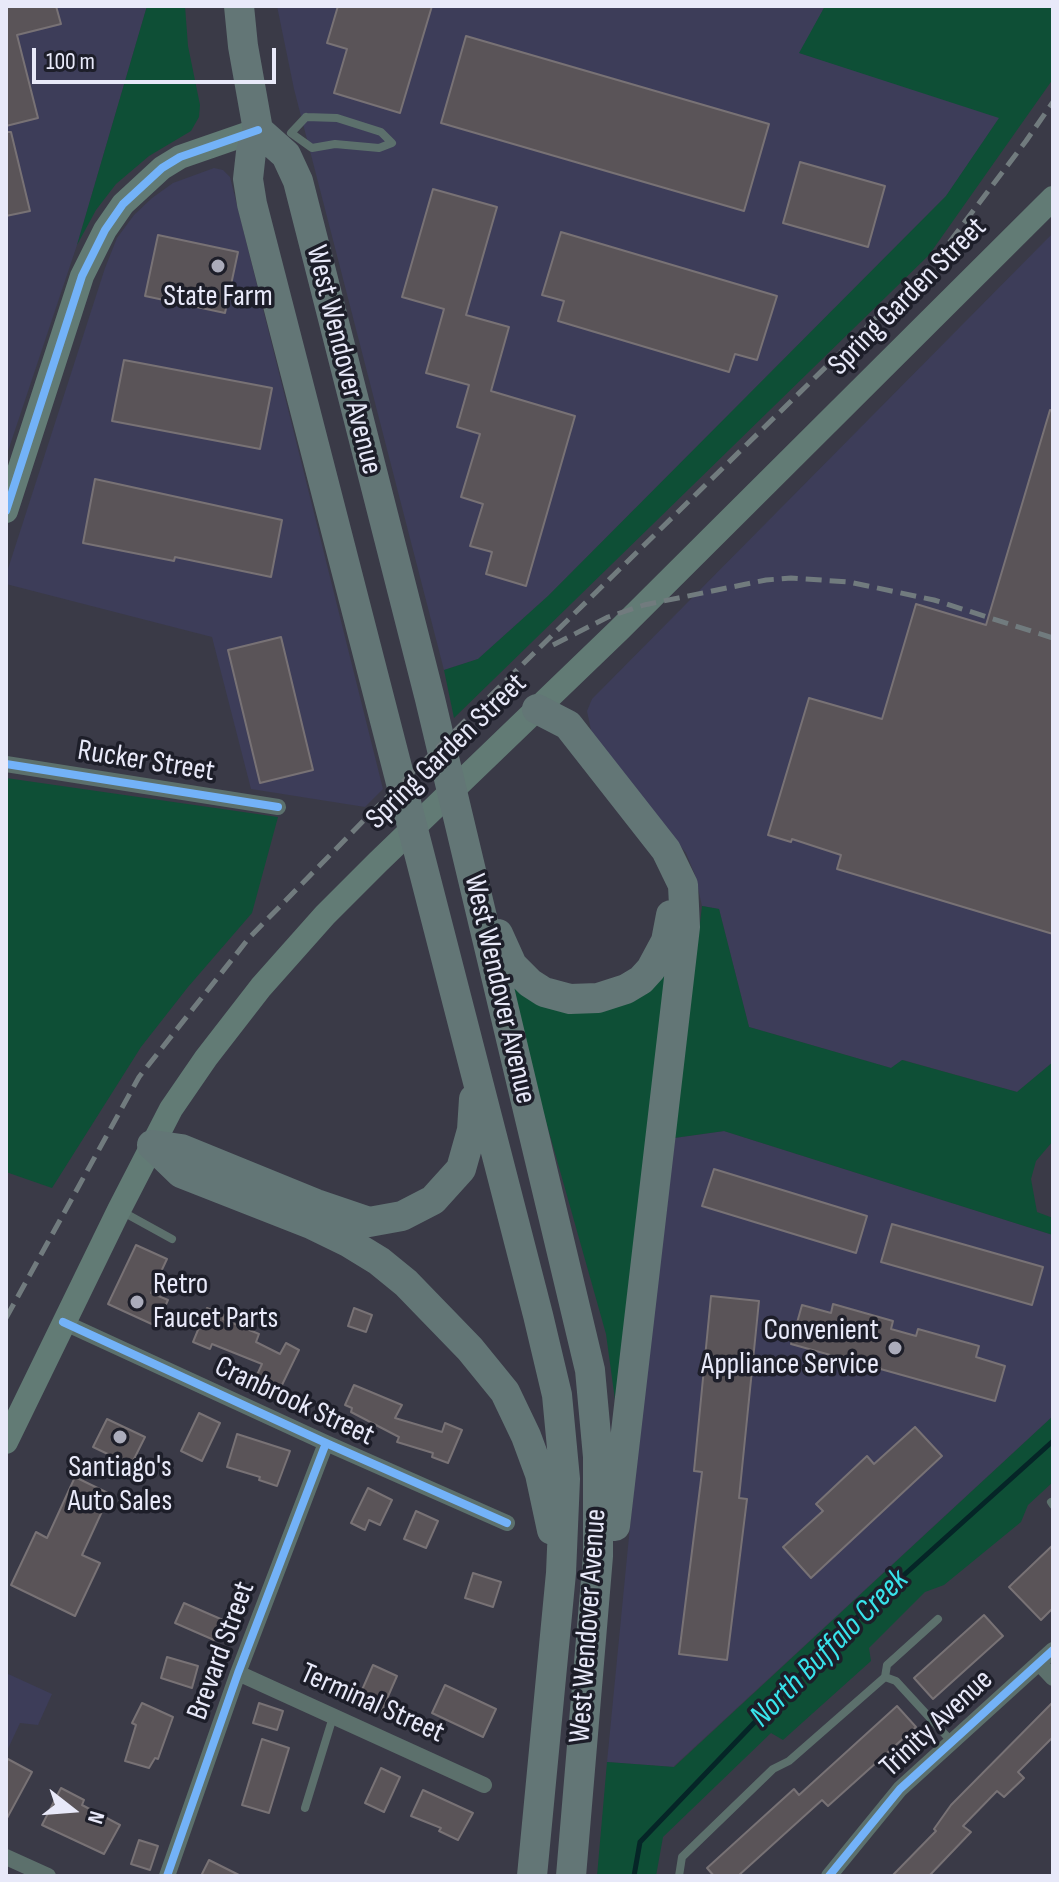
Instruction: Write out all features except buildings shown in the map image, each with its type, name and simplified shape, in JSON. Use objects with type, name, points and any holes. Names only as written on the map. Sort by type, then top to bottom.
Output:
[{"type":"highway","name":"West Wendover Avenue","points":[[239,6],[258,130],[251,152],[248,179],[252,204],[557,1395],[565,1479],[561,1573],[532,1876]]},
{"type":"highway","name":"West Wendover Avenue","points":[[258,130],[286,155],[298,181],[430,699],[590,1370],[598,1457],[598,1528],[571,1876]]},
{"type":"highway","points":[[430,699],[506,956],[520,974],[544,992],[570,999],[598,998],[626,989],[641,980],[659,957],[671,927],[668,891],[651,857],[554,738],[537,709]]},
{"type":"highway","points":[[537,709],[568,725],[666,850],[683,885],[685,927],[606,1603],[589,1670]]},
{"type":"highway","points":[[152,1145],[181,1149],[316,1204],[369,1222],[402,1216],[433,1200],[461,1169],[472,1130],[475,1073]]},
{"type":"highway","points":[[152,1145],[181,1173],[311,1224],[379,1261],[406,1283],[470,1349],[505,1392],[526,1436],[540,1474],[561,1573]]},
{"type":"main road","points":[[7,508],[82,276],[105,230],[137,189],[180,157],[258,130]]},
{"type":"main road","name":"Spring Garden Street","points":[[6,1442],[171,1109],[230,1024],[287,956],[378,862],[537,709],[1053,198]]},
{"type":"street","name":"Rucker Street","points":[[6,764],[278,807]]},
{"type":"street","name":"Cranbrook Street","points":[[63,1322],[507,1523]]},
{"type":"street","name":"Brevard Street","points":[[167,1876],[238,1673],[326,1443]]},
{"type":"street","name":"Trinity Avenue","points":[[829,1876],[900,1789],[1053,1650]]},
{"type":"street","points":[[1039,1663],[1053,1678]]},
{"type":"street","name":"Terminal Street","points":[[238,1673],[484,1785]]},
{"type":"street","points":[[6,1857],[48,1876]]},
{"type":"lane","points":[[258,130],[291,133],[312,148],[335,144],[379,148],[392,143],[381,132],[326,117],[306,117],[291,133]]},
{"type":"lane","points":[[119,1210],[172,1239]]},
{"type":"lane","points":[[679,1876],[682,1857],[773,1769],[789,1761],[885,1677],[887,1665],[938,1619]]},
{"type":"lane","points":[[885,1677],[896,1681],[952,1742]]},
{"type":"lane","points":[[305,1808],[333,1717]]},
{"type":"shaded area","points":[[6,6],[147,6],[77,245],[6,457]]},
{"type":"shaded area","points":[[277,6],[825,6],[800,53],[1000,117],[946,196],[548,596],[478,659],[444,670],[294,89]]},
{"type":"shaded area","points":[[214,168],[223,170],[230,177],[383,789],[365,807],[251,789],[212,637],[6,584],[6,575],[117,238],[152,198],[173,183]]},
{"type":"shaded area","points":[[1053,233],[1053,1062],[1017,1092],[903,1060],[891,1068],[749,1027],[719,909],[702,906],[686,853],[592,735],[587,711],[592,699]]},
{"type":"shaded area","points":[[724,1131],[1053,1235],[1053,1416],[673,1767],[607,1762],[635,1475],[674,1138]]},
{"type":"shaded area","points":[[6,1673],[52,1694],[38,1725],[20,1723],[6,1753]]},
{"type":"green space","points":[[147,6],[185,6],[188,46],[200,105],[199,117],[191,131],[149,156],[116,184],[96,210],[77,245]]},
{"type":"green space","points":[[825,6],[1050,6],[1053,8],[1053,79],[929,255],[454,718],[444,670],[478,659],[548,596],[946,196],[999,118],[799,53]]},
{"type":"green space","points":[[6,778],[278,817],[252,913],[141,1047],[52,1188],[6,1172]]},
{"type":"green space","points":[[702,906],[719,909],[749,1027],[891,1068],[902,1060],[1017,1092],[1053,1062],[1053,1141],[1036,1161],[1031,1179],[1037,1212],[1053,1218],[1053,1235],[724,1131],[674,1138]]},
{"type":"green space","points":[[668,956],[615,1400],[606,1334],[502,965],[557,1007]]},
{"type":"green space","points":[[1053,1416],[1053,1482],[1028,1505],[1021,1522],[944,1585],[925,1592],[869,1648],[871,1661],[783,1740],[771,1733],[663,1837],[656,1876],[597,1876],[607,1762],[674,1767]]},
{"type":"waterway","name":"North Buffalo Creek","points":[[634,1876],[640,1842],[844,1629],[1053,1441]]},
{"type":"railway","points":[[6,1318],[139,1077],[249,938],[373,811],[939,256],[1053,102]]},
{"type":"railway","points":[[553,645],[608,617],[644,605],[766,580],[791,578],[849,582],[934,600],[1053,638]]},
{"type":"cycle path","points":[[6,511],[82,276],[105,230],[123,204],[162,168],[180,157],[258,130]]},
{"type":"cycle path","points":[[6,764],[278,807]]},
{"type":"cycle path","points":[[63,1322],[507,1523]]},
{"type":"cycle path","points":[[167,1876],[238,1673],[326,1443]]},
{"type":"cycle path","points":[[829,1876],[900,1789],[1053,1650]]},
{"type":"place","name":"State Farm","points":[[218,266]]},
{"type":"place","name":"Retro Faucet Parts","points":[[137,1302]]},
{"type":"place","name":"Convenient Appliance Service","points":[[895,1348]]},
{"type":"place","name":"Santiago's Auto Sales","points":[[120,1437]]}]
